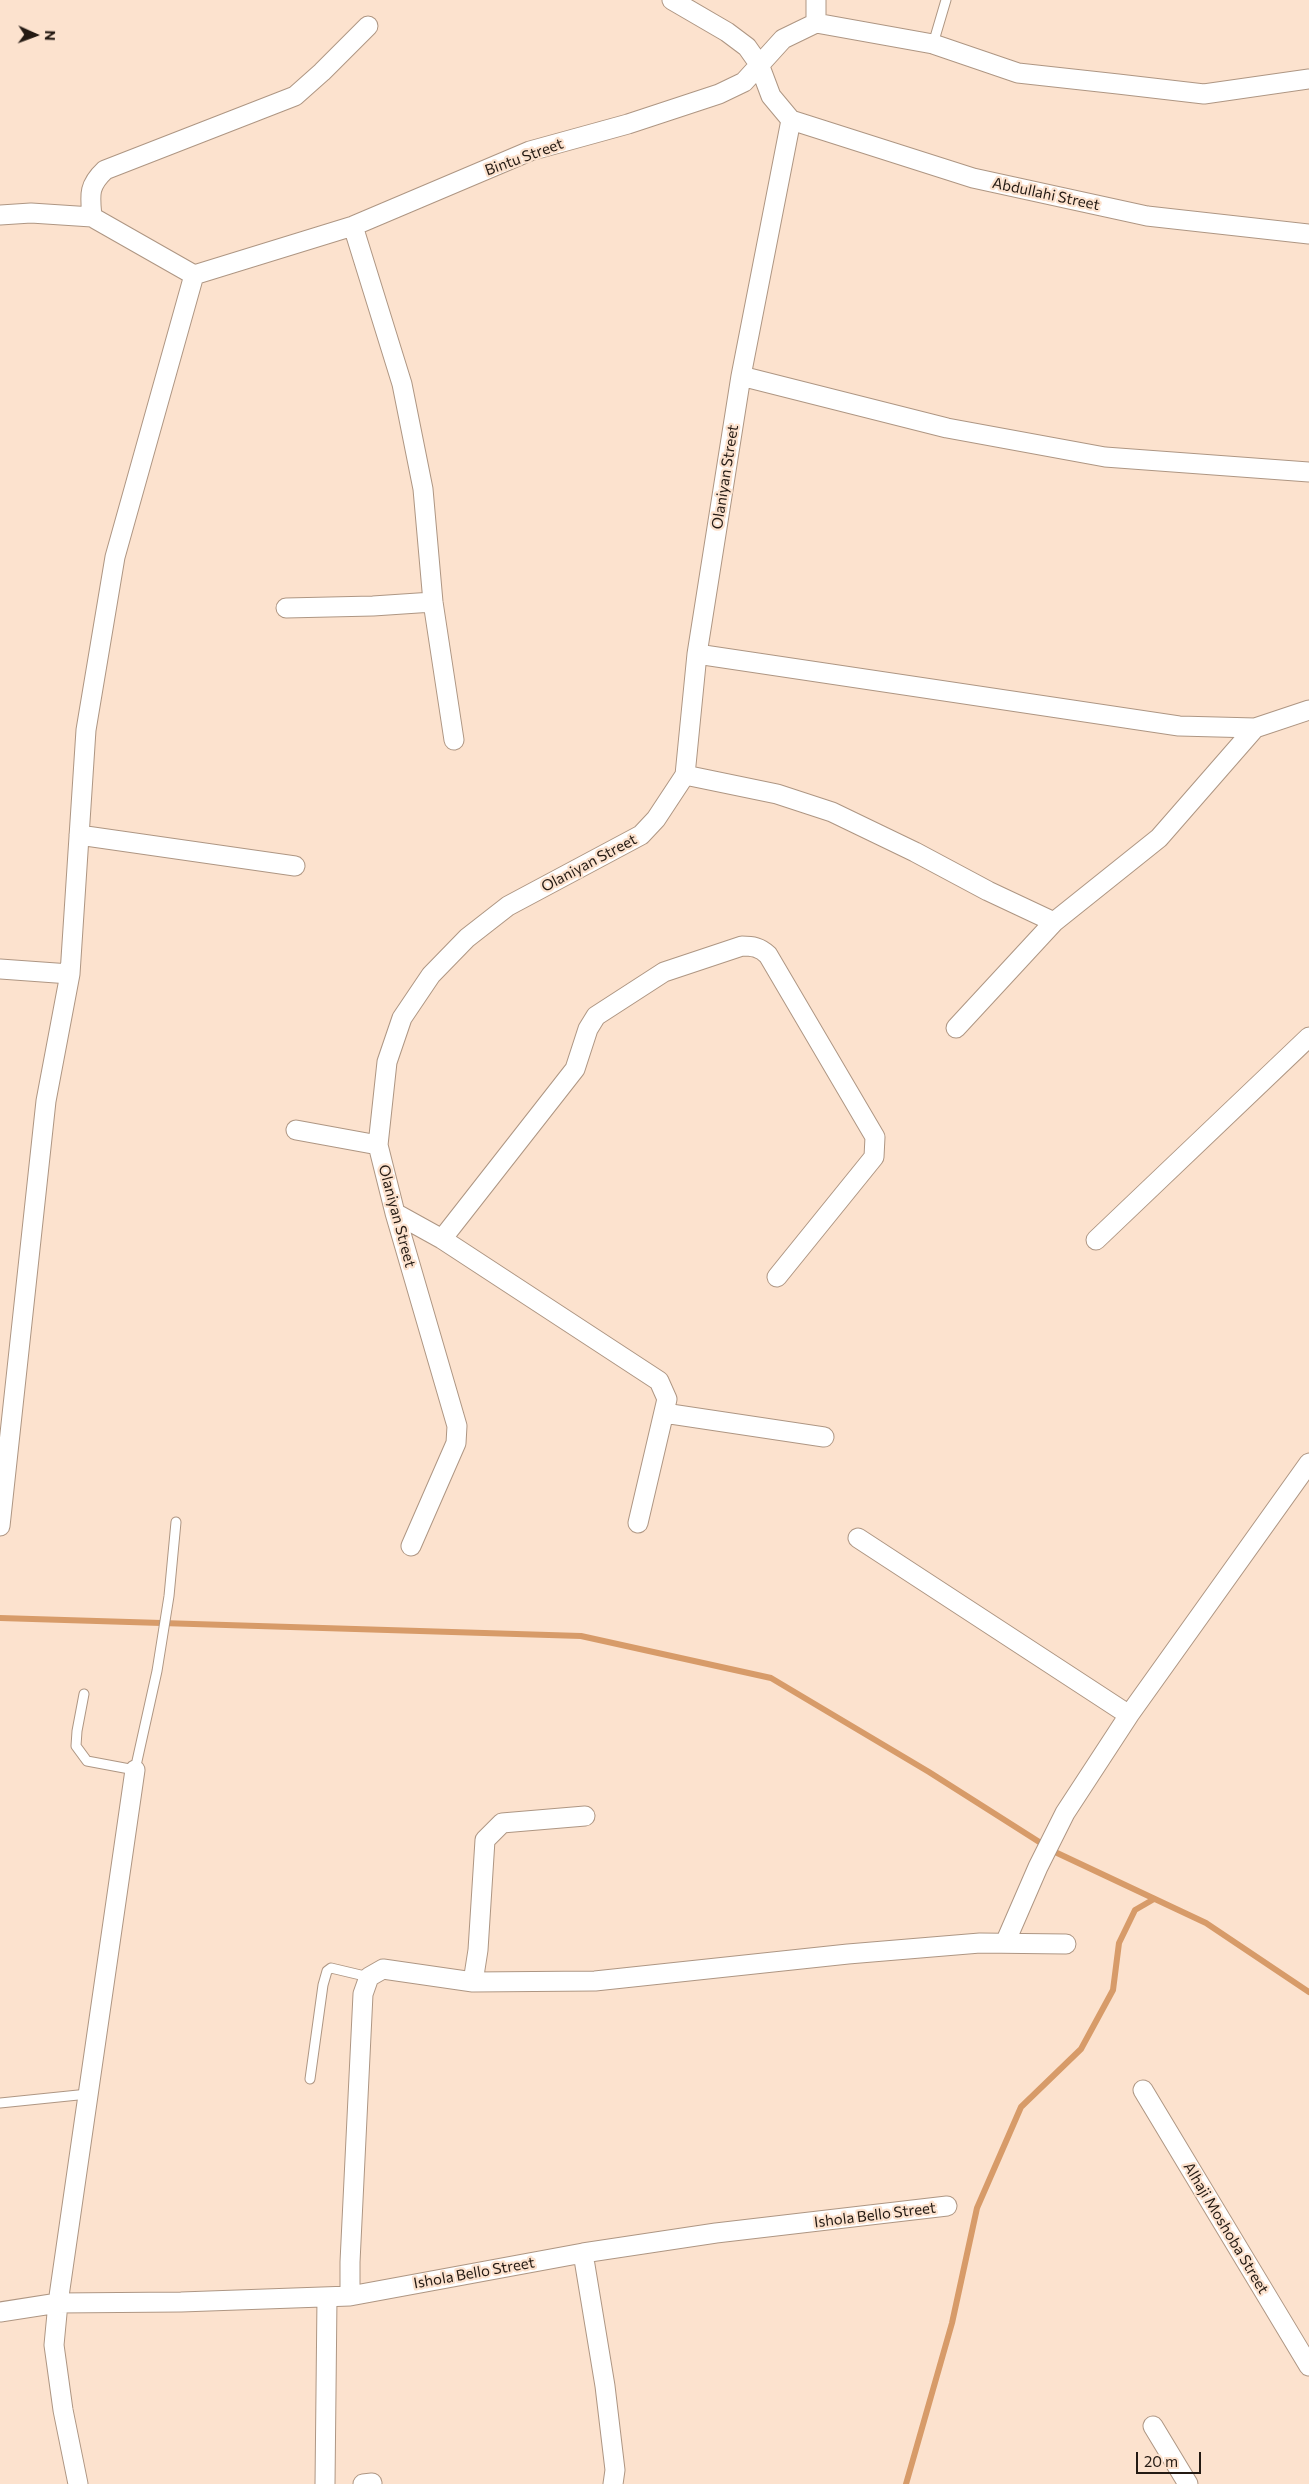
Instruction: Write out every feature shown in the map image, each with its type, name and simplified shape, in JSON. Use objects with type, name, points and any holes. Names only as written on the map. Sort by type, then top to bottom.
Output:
[{"type":"street","points":[[672,0],[727,32],[747,47],[759,64],[770,96],[791,120]]},
{"type":"street","points":[[816,0],[816,24],[933,44],[1018,73],[1204,94],[1309,79]]},
{"type":"street","name":"Bintu Street","points":[[194,275],[353,226],[530,151],[628,124],[719,94],[744,82],[783,39],[816,24]]},
{"type":"street","points":[[92,217],[90,192],[96,179],[106,170],[295,96],[368,26]]},
{"type":"street","name":"Abdullahi Street","points":[[791,120],[982,180],[1147,216],[1309,234]]},
{"type":"street","name":"Olaniyan Street","points":[[411,1546],[456,1443],[457,1426],[395,1213],[378,1145],[387,1062],[402,1018],[431,975],[467,938],[508,906],[642,835],[656,819],[686,775],[697,654],[741,376],[791,120]]},
{"type":"street","points":[[0,215],[31,213],[92,217],[194,275],[115,557],[86,730],[70,974],[46,1100],[0,1526]]},
{"type":"street","points":[[353,226],[402,384],[423,489],[433,602],[454,740]]},
{"type":"street","points":[[741,376],[947,428],[1105,457],[1309,472]]},
{"type":"street","points":[[286,608],[433,602]]},
{"type":"street","points":[[697,654],[1178,726],[1255,728],[1309,710]]},
{"type":"street","points":[[956,1028],[1054,922],[1160,838],[1255,728]]},
{"type":"street","points":[[686,775],[777,794],[832,812],[988,891],[1054,922]]},
{"type":"street","points":[[79,835],[294,866]]},
{"type":"street","points":[[442,1238],[575,1069],[588,1029],[596,1016],[664,972],[742,946],[751,946],[759,948],[768,955],[875,1137],[876,1143],[874,1156],[777,1277]]},
{"type":"street","points":[[0,969],[70,974]]},
{"type":"street","points":[[1096,1240],[1309,1037]]},
{"type":"street","points":[[296,1130],[378,1145]]},
{"type":"street","points":[[395,1213],[442,1238],[659,1382],[666,1399],[664,1413],[638,1523]]},
{"type":"street","points":[[664,1413],[824,1437]]},
{"type":"street","points":[[1005,1943],[1038,1866],[1065,1813],[1129,1715],[1309,1463]]},
{"type":"street","points":[[858,1538],[1129,1715]]},
{"type":"street","points":[[78,2484],[63,2410],[54,2345],[58,2303],[135,1770]]},
{"type":"street","points":[[473,1982],[478,1950],[485,1840],[502,1823],[585,1816]]},
{"type":"street","points":[[350,2296],[350,2262],[364,1994],[369,1978],[383,1969],[473,1982],[595,1981],[848,1954],[980,1943],[1066,1944]]},
{"type":"street","name":"Alhaji Moshoba Street","points":[[1143,2090],[1309,2366]]},
{"type":"street","name":"Ishola Bello Street","points":[[0,2312],[58,2303],[350,2296],[583,2253],[716,2233],[947,2206]]},
{"type":"street","points":[[583,2253],[605,2386],[615,2470],[614,2484]]},
{"type":"street","points":[[324,2484],[327,2298]]},
{"type":"street","points":[[1153,2426],[1188,2484]]},
{"type":"lane","points":[[933,44],[946,0]]},
{"type":"lane","points":[[84,1694],[76,1746],[87,1761],[135,1770],[157,1671],[169,1596],[176,1522]]},
{"type":"lane","points":[[310,2079],[323,1984],[327,1971],[331,1968],[338,1968],[369,1978]]},
{"type":"lane","points":[[0,2104],[88,2094]]},
{"type":"waterway","points":[[0,1618],[581,1636],[771,1678],[929,1772],[1055,1852],[1206,1923],[1309,1992]]},
{"type":"waterway","points":[[906,2484],[952,2323],[977,2208],[1021,2107],[1081,2049],[1113,1990],[1119,1943],[1135,1910],[1154,1899]]}]
